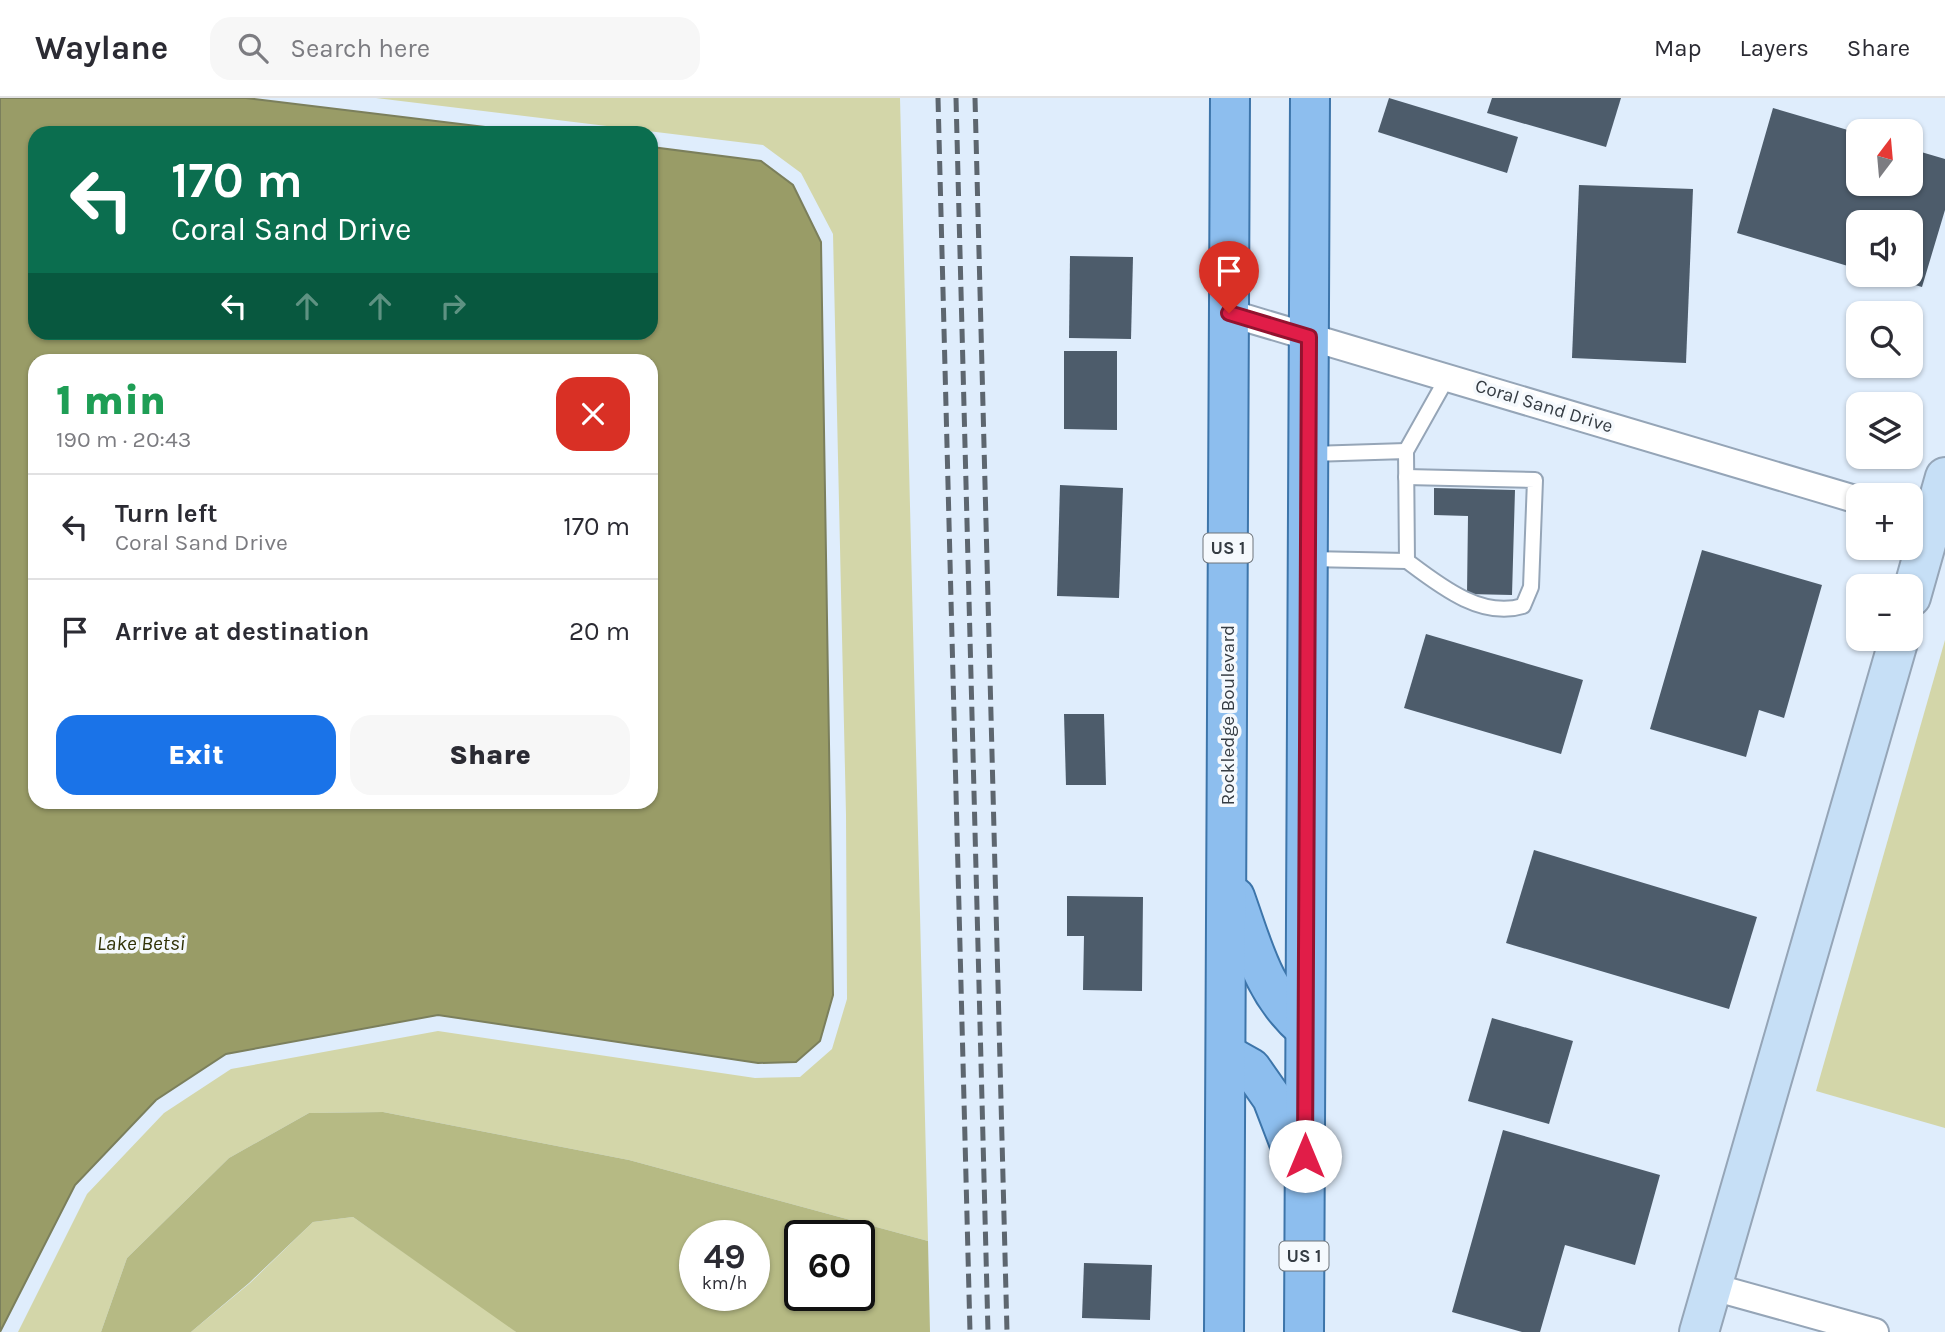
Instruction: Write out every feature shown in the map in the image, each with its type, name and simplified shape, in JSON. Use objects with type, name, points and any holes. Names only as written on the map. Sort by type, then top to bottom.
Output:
[{"type":"main road","name":"Rockledge Boulevard","points":[[1224,1332],[1230,98]]},
{"type":"main road","name":"US 1","points":[[1304,1332],[1310,98]]},
{"type":"main road","points":[[1227,872],[1266,984],[1285,1012],[1305,1029]]},
{"type":"main road","points":[[1226,1054],[1251,1068],[1272,1098],[1305,1181]]},
{"type":"street","name":"Coral Sand Drive","points":[[1229,313],[1846,496]]},
{"type":"street","points":[[1923,517],[1945,477]]},
{"type":"street","points":[[1699,1332],[1896,651]]},
{"type":"street","points":[[1713,1287],[1875,1332]]},
{"type":"lane","points":[[1407,561],[1406,452],[1447,378]]},
{"type":"lane","points":[[1308,454],[1406,452]]},
{"type":"lane","points":[[1308,558],[1407,561],[1458,597],[1506,611],[1523,606],[1531,587],[1535,480],[1406,477]]},
{"type":"shaded area","points":[[376,98],[900,98],[928,1241],[875,1227],[875,1220],[850,1220],[629,1160],[383,1112],[309,1113],[229,1158],[127,1258],[101,1332],[18,1332],[87,1194],[164,1113],[231,1069],[438,1031],[755,1078],[800,1077],[832,1049],[847,999],[846,815],[833,234],[801,173],[763,145],[658,132],[658,126],[607,126]]},
{"type":"shaded area","points":[[1945,640],[1945,1128],[1816,1091]]},
{"type":"shaded area","points":[[383,1112],[629,1160],[850,1220],[784,1220],[784,1311],[875,1311],[875,1227],[928,1241],[930,1332],[516,1332],[353,1217],[313,1222],[249,1283],[191,1332],[101,1332],[127,1258],[229,1158],[309,1113]]},
{"type":"shaded area","points":[[353,1217],[516,1332],[191,1332],[250,1283],[313,1222]]},
{"type":"water","name":"Lake Betsi","points":[[0,98],[246,98],[476,126],[28,126],[28,340],[658,340],[658,148],[761,161],[793,185],[821,242],[833,995],[820,1041],[796,1062],[758,1063],[438,1015],[226,1054],[156,1100],[75,1185],[0,1332]]},
{"type":"building","points":[[1389,98],[1518,137],[1507,173],[1378,132]]},
{"type":"building","points":[[1492,98],[1621,98],[1606,147],[1487,113]]},
{"type":"building","points":[[1773,108],[1846,129],[1846,196],[1923,196],[1923,153],[1945,159],[1945,210],[1923,284],[1923,210],[1846,210],[1846,265],[1737,233]]},
{"type":"building","points":[[1579,185],[1693,189],[1686,363],[1572,358]]},
{"type":"building","points":[[1070,256],[1133,257],[1131,339],[1069,338]]},
{"type":"building","points":[[1064,351],[1117,351],[1117,430],[1064,429]]},
{"type":"building","points":[[1060,485],[1123,488],[1119,598],[1057,596]]},
{"type":"building","points":[[1434,488],[1515,490],[1512,595],[1467,594],[1468,516],[1434,515]]},
{"type":"building","points":[[1702,550],[1822,585],[1784,718],[1759,710],[1746,757],[1650,729]]},
{"type":"building","points":[[1426,634],[1583,680],[1561,754],[1404,708]]},
{"type":"building","points":[[1064,714],[1104,714],[1106,785],[1066,785]]},
{"type":"building","points":[[1534,850],[1757,917],[1729,1009],[1506,943]]},
{"type":"building","points":[[1067,896],[1143,897],[1142,991],[1083,990],[1084,936],[1067,936]]},
{"type":"building","points":[[1492,1018],[1573,1041],[1549,1124],[1468,1101]]},
{"type":"building","points":[[1503,1130],[1660,1175],[1635,1265],[1565,1245],[1540,1332],[1522,1332],[1452,1312]]},
{"type":"building","points":[[1084,1263],[1152,1265],[1150,1320],[1082,1318]]},
{"type":"railway","points":[[938,98],[970,1332]]},
{"type":"railway","points":[[956,98],[988,1332]]},
{"type":"railway","points":[[975,98],[1007,1332]]},
{"type":"route","points":[[1229,313],[1309,337],[1305,1156]]}]
